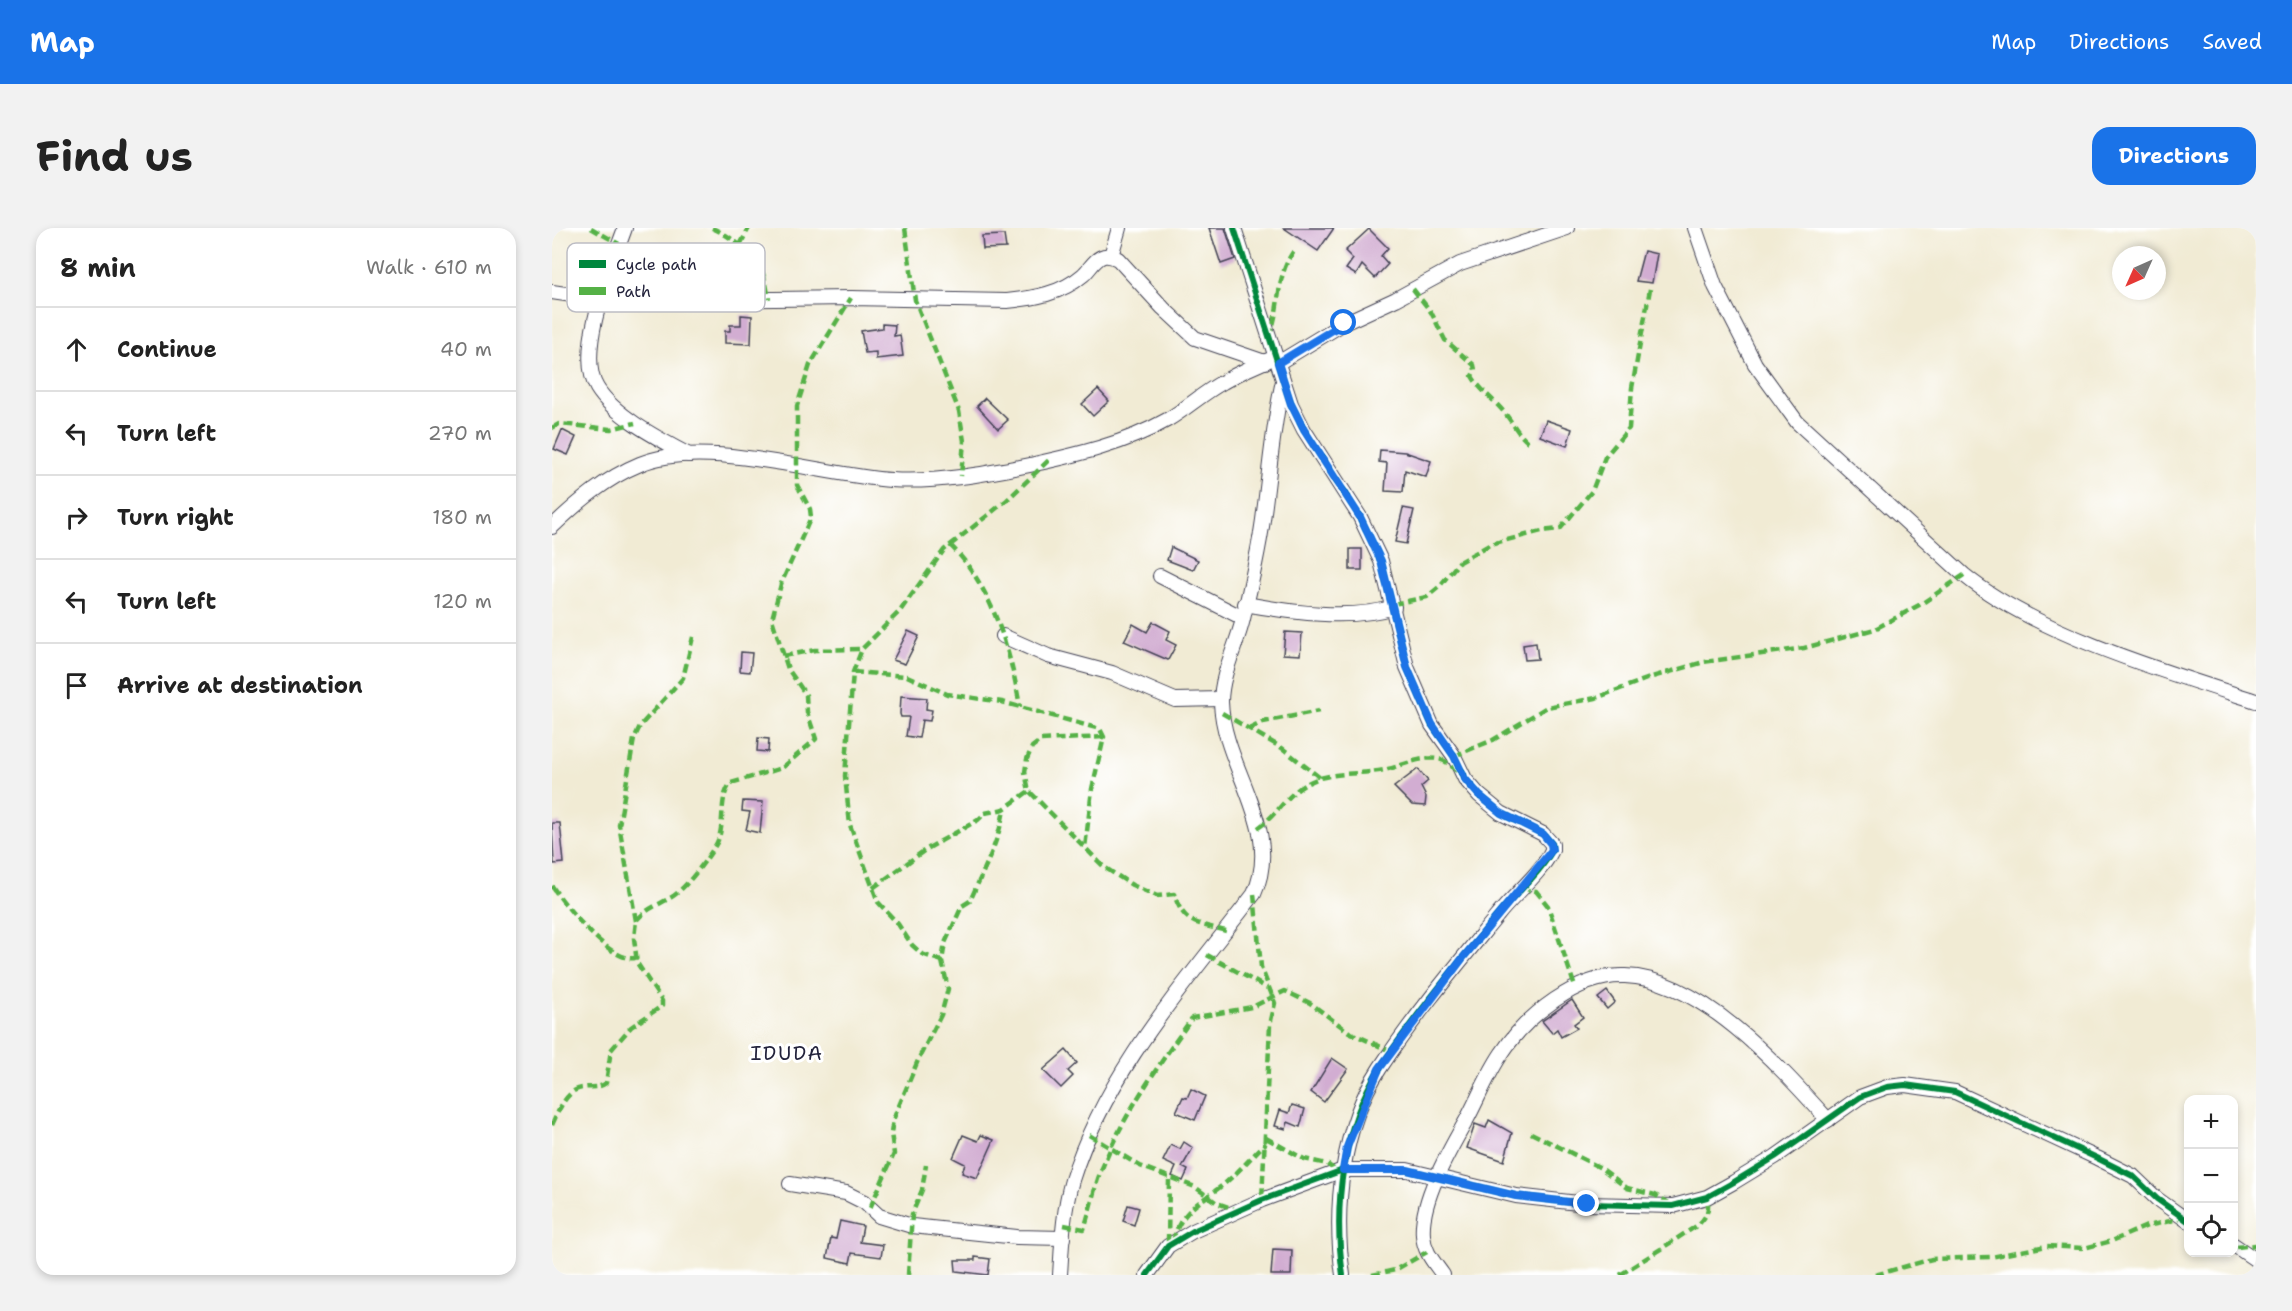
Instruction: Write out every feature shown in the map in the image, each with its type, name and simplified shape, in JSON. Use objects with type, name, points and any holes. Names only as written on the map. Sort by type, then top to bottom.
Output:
[{"type":"street","points":[[620,243],[625,228]]},
{"type":"street","points":[[1108,228],[1112,252],[1163,308],[1195,338],[1273,360]]},
{"type":"street","points":[[765,300],[850,298],[1007,301],[1032,299],[1062,289],[1083,275],[1096,261],[1112,252],[1119,228]]},
{"type":"street","points":[[1234,228],[1273,360],[1304,430],[1360,517],[1381,561],[1407,667],[1425,713],[1454,756],[1465,779],[1501,813],[1543,834],[1551,844],[1552,850],[1456,967],[1379,1069],[1347,1147],[1343,1170],[1339,1232],[1342,1275]]},
{"type":"street","points":[[552,527],[588,494],[628,470],[649,461],[689,455],[753,460],[892,480],[961,476],[1031,464],[1130,438],[1168,419],[1222,382],[1273,360],[1460,264],[1567,228]]},
{"type":"street","points":[[1695,228],[1715,286],[1755,364],[1797,422],[1964,575],[1976,585],[2028,614],[2086,641],[2256,701]]},
{"type":"street","points":[[552,292],[567,294]]},
{"type":"street","points":[[599,312],[591,355],[591,375],[598,389],[635,423],[689,455]]},
{"type":"street","points":[[1060,1275],[1072,1182],[1089,1135],[1106,1102],[1149,1032],[1254,894],[1264,868],[1263,847],[1250,799],[1224,728],[1221,699],[1244,611],[1264,515],[1283,379]]},
{"type":"street","points":[[1160,576],[1244,611],[1286,610],[1359,614],[1394,607]]},
{"type":"street","points":[[1003,636],[1048,656],[1112,673],[1175,700],[1221,699]]},
{"type":"street","points":[[1443,1275],[1432,1262],[1423,1236],[1436,1176],[1506,1047],[1558,997],[1575,987],[1605,978],[1625,976],[1676,990],[1714,1010],[1779,1069],[1828,1120]]},
{"type":"street","points":[[1147,1275],[1168,1246],[1193,1231],[1273,1195],[1343,1170],[1398,1170],[1436,1176],[1516,1196],[1587,1204],[1672,1206],[1707,1197],[1775,1156],[1860,1097],[1887,1087],[1922,1085],[1955,1092],[2133,1176],[2157,1199],[2184,1218]]},
{"type":"street","points":[[790,1184],[846,1192],[864,1202],[879,1216],[912,1226],[1017,1237],[1063,1238]]},
{"type":"street","points":[[2238,1248],[2256,1260]]},
{"type":"building","points":[[1209,228],[1225,228],[1235,259],[1221,264]]},
{"type":"building","points":[[1284,228],[1334,228],[1318,251]]},
{"type":"building","points":[[1369,229],[1388,248],[1381,256],[1388,264],[1375,278],[1362,265],[1356,275],[1346,269],[1353,259],[1345,251]]},
{"type":"building","points":[[1004,235],[1006,248],[983,249],[982,236]]},
{"type":"building","points":[[1644,251],[1657,254],[1652,283],[1636,281]]},
{"type":"building","points":[[741,315],[752,316],[751,344],[725,343],[725,331],[730,331],[730,325],[741,325]]},
{"type":"building","points":[[882,324],[895,325],[894,336],[900,335],[903,356],[876,359],[876,352],[865,353],[861,331],[882,328]]},
{"type":"building","points":[[1098,389],[1109,401],[1093,416],[1082,404]]},
{"type":"building","points":[[985,398],[1008,420],[998,429],[977,406]]},
{"type":"building","points":[[1546,420],[1572,429],[1567,446],[1540,436]]},
{"type":"building","points":[[562,430],[576,437],[568,455],[554,449]]},
{"type":"building","points":[[1380,450],[1405,452],[1431,461],[1426,477],[1405,470],[1403,492],[1385,491],[1387,463],[1379,462]]},
{"type":"building","points":[[1403,508],[1414,510],[1406,544],[1395,542]]},
{"type":"building","points":[[1171,547],[1198,560],[1193,570],[1167,560]]},
{"type":"building","points":[[1350,549],[1362,549],[1362,570],[1350,570]]},
{"type":"building","points":[[1153,622],[1170,631],[1166,640],[1176,645],[1168,660],[1124,641],[1133,624],[1147,632]]},
{"type":"building","points":[[908,631],[919,636],[905,664],[893,660]]},
{"type":"building","points":[[1285,632],[1302,633],[1300,655],[1283,654]]},
{"type":"building","points":[[1536,643],[1538,659],[1525,660],[1523,645]]},
{"type":"building","points":[[741,652],[752,653],[750,672],[740,671]]},
{"type":"building","points":[[901,696],[927,698],[926,709],[932,710],[930,721],[922,720],[919,738],[906,736],[909,717],[901,717]]},
{"type":"building","points":[[758,738],[769,739],[768,752],[757,751]]},
{"type":"building","points":[[1418,769],[1428,781],[1421,787],[1426,797],[1425,806],[1412,805],[1394,787]]},
{"type":"building","points":[[743,801],[763,802],[760,833],[746,830],[750,812],[742,811]]},
{"type":"building","points":[[552,823],[560,823],[564,863],[554,864]]},
{"type":"building","points":[[1607,991],[1615,1002],[1607,1009],[1598,998]]},
{"type":"building","points":[[1572,1000],[1583,1017],[1574,1024],[1577,1028],[1561,1037],[1557,1029],[1552,1033],[1542,1021]]},
{"type":"building","points":[[1066,1050],[1077,1063],[1068,1071],[1073,1076],[1061,1088],[1043,1070]]},
{"type":"building","points":[[1332,1058],[1348,1069],[1324,1102],[1311,1092]]},
{"type":"building","points":[[1191,1089],[1205,1096],[1195,1120],[1176,1112],[1183,1097],[1187,1098]]},
{"type":"building","points":[[1292,1105],[1305,1109],[1300,1127],[1288,1122],[1286,1129],[1275,1126],[1280,1110],[1289,1113]]},
{"type":"building","points":[[1489,1120],[1512,1133],[1504,1161],[1467,1148],[1475,1124],[1486,1128]]},
{"type":"building","points":[[963,1135],[978,1141],[981,1135],[994,1140],[977,1178],[962,1173],[965,1164],[953,1158]]},
{"type":"building","points":[[1184,1142],[1193,1148],[1182,1167],[1188,1170],[1183,1181],[1172,1176],[1176,1167],[1163,1161],[1171,1145],[1180,1149]]},
{"type":"building","points":[[1128,1205],[1139,1208],[1134,1225],[1123,1221]]},
{"type":"building","points":[[840,1221],[863,1226],[860,1242],[883,1245],[881,1257],[852,1253],[850,1263],[827,1258],[831,1238],[836,1239]]},
{"type":"building","points":[[1273,1249],[1292,1250],[1291,1275],[1271,1275]]},
{"type":"building","points":[[975,1257],[990,1259],[988,1275],[956,1271],[955,1260],[975,1260]]},
{"type":"marked path","points":[[591,228],[617,243]]},
{"type":"marked path","points":[[712,228],[737,243]]},
{"type":"marked path","points":[[741,243],[749,228]]},
{"type":"marked path","points":[[905,228],[915,300],[959,411],[964,441],[961,476]]},
{"type":"marked path","points":[[1269,337],[1276,314],[1284,270],[1295,249]]},
{"type":"marked path","points":[[765,281],[769,299]]},
{"type":"marked path","points":[[1413,289],[1431,312],[1445,340],[1474,365],[1475,370],[1472,376],[1475,381],[1528,442]]},
{"type":"marked path","points":[[1393,604],[1427,597],[1439,587],[1459,562],[1491,544],[1542,531],[1560,529],[1592,491],[1605,457],[1629,428],[1632,388],[1650,289]]},
{"type":"marked path","points":[[552,1125],[563,1102],[571,1093],[606,1083],[611,1050],[631,1027],[662,1006],[662,1001],[637,963],[634,938],[636,921],[647,911],[682,889],[711,852],[719,839],[724,797],[731,783],[782,768],[816,739],[807,712],[806,695],[788,669],[772,619],[781,584],[811,517],[810,509],[797,485],[797,406],[810,365],[851,298]]},
{"type":"marked path","points":[[552,428],[559,424],[611,429],[635,423]]},
{"type":"marked path","points":[[942,961],[922,954],[912,945],[898,924],[878,902],[850,825],[845,776],[853,672],[862,649],[900,611],[944,550],[1007,500],[1050,459]]},
{"type":"marked path","points":[[950,545],[977,579],[988,599],[1005,642],[1020,707]]},
{"type":"marked path","points":[[1454,756],[1493,740],[1547,707],[1596,698],[1652,677],[1704,662],[1804,648],[1875,629],[1921,604],[1964,575]]},
{"type":"marked path","points":[[636,921],[619,825],[634,739],[640,726],[683,678],[694,633]]},
{"type":"marked path","points":[[783,656],[815,650],[862,649]]},
{"type":"marked path","points":[[853,672],[907,676],[947,694],[1002,702],[1100,729],[1104,737],[1092,789],[1085,848]]},
{"type":"marked path","points":[[1249,729],[1263,722],[1319,711]]},
{"type":"marked path","points":[[1222,713],[1282,748],[1319,777]]},
{"type":"marked path","points":[[1104,737],[1041,740],[1032,747],[1027,759],[1025,772],[1029,791],[1104,867],[1132,885],[1157,896],[1174,894],[1182,912],[1187,917],[1199,924],[1226,931]]},
{"type":"marked path","points":[[1258,828],[1299,789],[1325,777],[1378,771],[1431,758],[1444,761],[1457,771]]},
{"type":"marked path","points":[[873,888],[925,850],[978,820],[985,813],[1004,809],[1029,791]]},
{"type":"marked path","points":[[870,1208],[894,1154],[891,1133],[893,1120],[919,1058],[941,1015],[948,989],[942,961],[945,943],[962,906],[970,901],[985,867],[1002,821],[1004,809]]},
{"type":"marked path","points":[[552,886],[578,919],[602,943],[614,952],[635,958]]},
{"type":"marked path","points":[[1521,888],[1536,891],[1548,906],[1575,987]]},
{"type":"marked path","points":[[1254,894],[1261,967],[1275,1003],[1270,1025],[1262,1200]]},
{"type":"marked path","points":[[1207,955],[1267,988]]},
{"type":"marked path","points":[[1064,1225],[1084,1229],[1095,1189],[1111,1146],[1143,1090],[1192,1018],[1252,1007],[1285,991],[1310,1003],[1349,1032],[1392,1052]]},
{"type":"marked path","points":[[1531,1133],[1601,1168],[1627,1188],[1655,1195],[1671,1204]]},
{"type":"marked path","points":[[1089,1135],[1140,1166],[1195,1187],[1217,1203],[1237,1210]]},
{"type":"marked path","points":[[1266,1138],[1304,1159],[1327,1164],[1336,1171]]},
{"type":"marked path","points":[[1173,1242],[1188,1212],[1223,1185],[1266,1143]]},
{"type":"marked path","points":[[908,1275],[912,1214],[922,1190],[926,1165]]},
{"type":"marked path","points":[[1168,1243],[1169,1179]]},
{"type":"marked path","points":[[1620,1275],[1698,1225],[1707,1212],[1707,1197]]},
{"type":"marked path","points":[[1875,1275],[1932,1259],[1991,1257],[2047,1246],[2084,1248],[2112,1241],[2147,1226],[2184,1218]]},
{"type":"marked path","points":[[2238,1247],[2256,1245]]},
{"type":"marked path","points":[[1372,1275],[1395,1270],[1427,1252]]},
{"type":"cycle path","points":[[1234,228],[1291,404],[1304,430],[1360,517],[1381,561],[1407,667],[1432,725],[1454,756],[1465,779],[1479,795],[1501,813],[1543,834],[1552,844],[1552,850],[1541,868],[1504,908],[1437,990],[1393,1048],[1367,1091],[1349,1141],[1340,1195],[1339,1223],[1343,1275]]},
{"type":"cycle path","points":[[1147,1275],[1168,1246],[1193,1231],[1262,1200],[1343,1170],[1407,1170],[1516,1196],[1587,1204],[1673,1206],[1707,1197],[1734,1182],[1775,1157],[1860,1097],[1887,1087],[1905,1085],[1955,1092],[2097,1158],[2133,1176],[2157,1199],[2184,1218]]},
{"type":"district","name":"IDUDA","points":[[787,1053]]},
{"type":"route","points":[[1344,323],[1278,363],[1291,404],[1304,430],[1360,517],[1381,561],[1407,667],[1425,713],[1454,756],[1465,779],[1479,795],[1501,813],[1543,834],[1551,844],[1552,850],[1548,858],[1500,911],[1462,959],[1379,1069],[1347,1147],[1343,1170],[1407,1170],[1516,1196],[1587,1204]]}]
